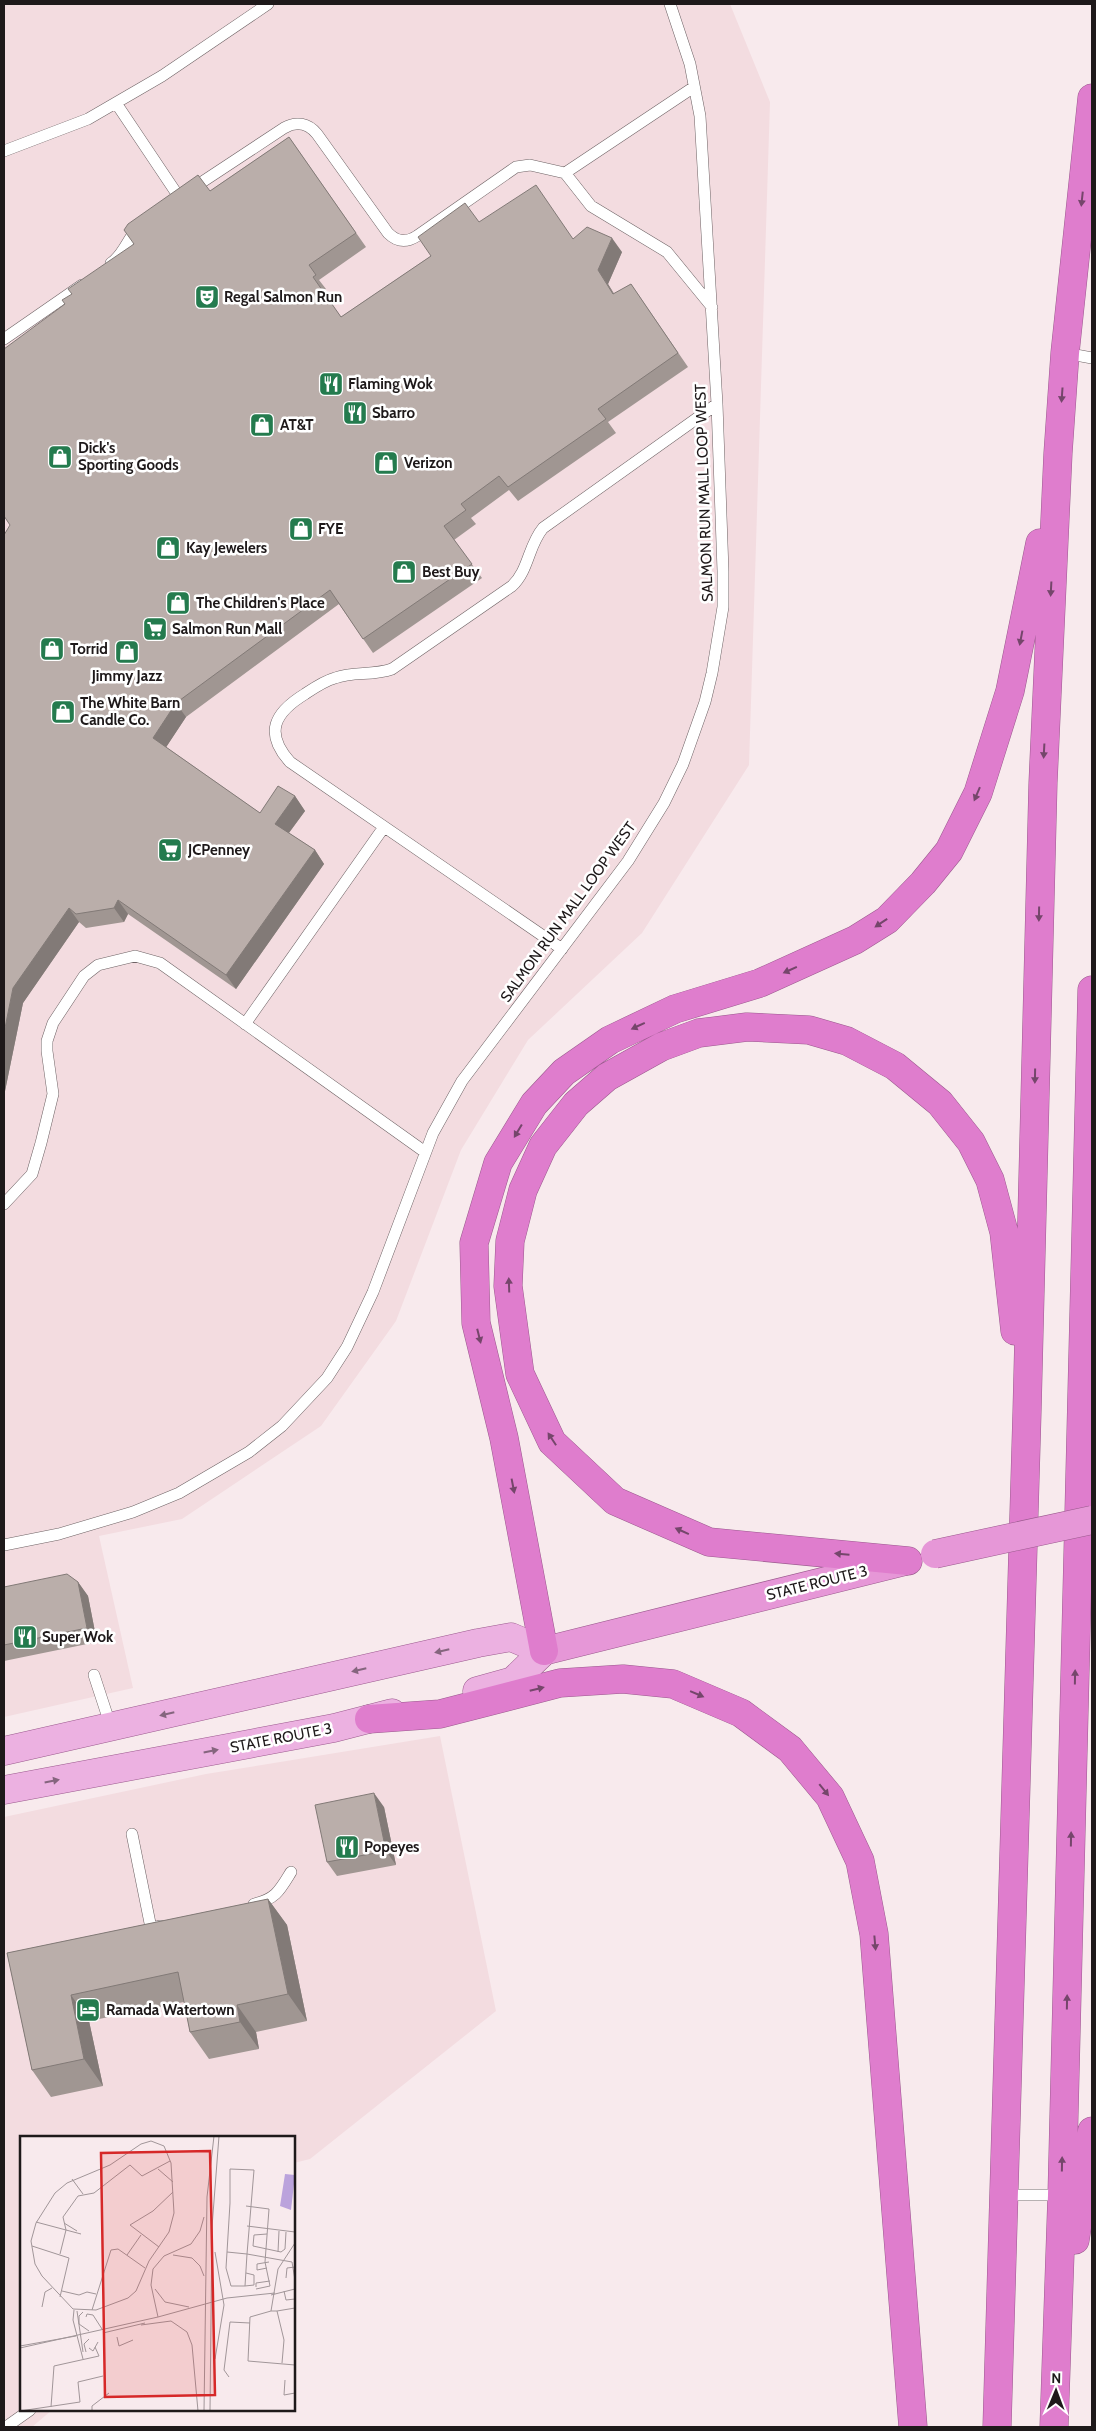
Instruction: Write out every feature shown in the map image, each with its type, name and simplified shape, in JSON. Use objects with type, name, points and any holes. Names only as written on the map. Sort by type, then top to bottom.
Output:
[{"type":"highway","points":[[997,2427],[1027,1412],[1042,783],[1058,453],[1065,353],[1092,98]]},
{"type":"highway","points":[[544,1651],[504,1438],[476,1323],[474,1243],[498,1163],[534,1104],[564,1072],[610,1040],[675,1009],[760,983],[855,940],[887,920],[923,883],[949,851],[978,793],[1010,691],[1058,453]]},
{"type":"highway","points":[[1054,2427],[1062,2195],[1092,990]]},
{"type":"highway","points":[[908,1561],[709,1542],[615,1501],[552,1442],[520,1374],[508,1286],[510,1241],[523,1190],[543,1146],[576,1104],[608,1077],[661,1047],[699,1033],[747,1027],[809,1030],[847,1041],[895,1066],[940,1103],[971,1142],[990,1180],[1004,1232],[1027,1412]]},
{"type":"highway","name":"STATE ROUTE 3","points":[[544,1651],[935,1554],[1092,1520]]},
{"type":"highway","points":[[369,1719],[440,1714],[560,1683],[623,1679],[673,1684],[741,1713],[748,1718],[790,1749],[830,1797],[860,1862],[874,1934],[913,2427]]},
{"type":"highway","points":[[1057,2353],[1092,2131]]},
{"type":"main road","points":[[4,1751],[502,1639],[510,1638],[544,1651]]},
{"type":"main road","name":"STATE ROUTE 3","points":[[4,1790],[334,1728],[369,1719],[513,1681],[544,1651]]},
{"type":"lane","points":[[4,151],[88,119],[162,76],[268,4]]},
{"type":"lane","name":"SALMON RUN MALL LOOP WEST","points":[[4,1546],[59,1534],[134,1512],[179,1493],[249,1452],[282,1426],[327,1378],[347,1346],[373,1292],[433,1133],[462,1081],[628,861],[664,802],[692,741],[705,702],[717,650],[723,607],[717,404],[700,116],[690,64],[670,4]]},
{"type":"lane","points":[[565,174],[694,87]]},
{"type":"lane","points":[[116,103],[175,200],[284,128],[296,123],[313,128],[388,234],[398,241],[411,240],[522,164],[565,174],[590,206],[667,252],[712,307]]},
{"type":"lane","points":[[4,339],[116,260],[130,235],[148,218]]},
{"type":"lane","points":[[1065,353],[1092,358]]},
{"type":"lane","points":[[562,949],[290,762],[280,751],[275,741],[278,717],[284,710],[321,684],[335,677],[376,673],[392,668],[512,586],[520,578],[536,536],[543,528],[717,404]]},
{"type":"lane","points":[[246,1024],[384,827]]},
{"type":"lane","points":[[4,1204],[32,1174],[41,1143],[53,1094],[47,1051],[49,1033],[53,1023],[90,970],[103,963],[126,957],[135,956],[160,963],[426,1152]]},
{"type":"lane","points":[[94,1675],[111,1727]]},
{"type":"lane","points":[[132,1834],[151,1928],[170,1924]]},
{"type":"lane","points":[[238,1908],[267,1901],[278,1893],[290,1872]]},
{"type":"lane","points":[[1005,2195],[1062,2195]]},
{"type":"lane","points":[[6,2427],[29,2411]]},
{"type":"shaded area","name":"Salmon Run Mall","points":[[4,4],[730,4],[770,102],[749,765],[642,933],[528,1040],[461,1150],[396,1321],[321,1426],[182,1519],[99,1536],[133,1688],[4,1717]]},
{"type":"shaded area","points":[[440,1736],[496,2011],[310,2159],[295,2163],[295,2136],[20,2136],[20,2411],[51,2411],[32,2427],[4,2427],[4,1817],[206,1774]]},
{"type":"building","name":"Salmon Run Mall","points":[[289,137],[356,233],[309,265],[316,275],[313,277],[341,317],[431,256],[418,237],[465,203],[479,222],[536,185],[573,239],[587,227],[612,238],[598,270],[613,294],[631,284],[678,353],[598,409],[606,419],[508,487],[499,476],[461,504],[466,510],[444,526],[472,564],[363,639],[330,590],[176,703],[153,738],[260,813],[278,786],[295,796],[275,824],[315,850],[226,975],[118,900],[114,908],[76,914],[69,908],[13,988],[4,1033],[4,535],[10,525],[4,516],[4,349],[65,304],[62,300],[72,294],[68,289],[134,244],[124,230],[128,224],[198,175],[210,191]]},
{"type":"building","points":[[67,1574],[78,1582],[87,1628],[4,1645],[4,1587]]},
{"type":"building","points":[[374,1793],[386,1851],[327,1862],[315,1805]]},
{"type":"building","points":[[268,1899],[288,1994],[237,2005],[240,2022],[190,2032],[178,1972],[71,1995],[84,2059],[32,2070],[7,1953]]},
{"type":"place","name":"Regal Salmon Run","points":[[207,297]]},
{"type":"place","name":"Flaming Wok","points":[[331,384]]},
{"type":"place","name":"Sbarro","points":[[355,413]]},
{"type":"place","name":"AT&T","points":[[262,425]]},
{"type":"place","name":"Dick's Sporting Goods","points":[[60,457]]},
{"type":"place","name":"Verizon","points":[[386,463]]},
{"type":"place","name":"FYE","points":[[301,529]]},
{"type":"place","name":"Kay Jewelers","points":[[168,548]]},
{"type":"place","name":"Best Buy","points":[[404,572]]},
{"type":"place","name":"The Children's Place","points":[[178,603]]},
{"type":"place","name":"Salmon Run Mall","points":[[155,629]]},
{"type":"place","name":"Torrid","points":[[52,649]]},
{"type":"place","name":"Jimmy Jazz","points":[[127,652]]},
{"type":"place","name":"The White Barn Candle Co.","points":[[63,712]]},
{"type":"place","name":"JCPenney","points":[[170,850]]},
{"type":"place","name":"Super Wok","points":[[25,1637]]},
{"type":"place","name":"Popeyes","points":[[347,1847]]},
{"type":"place","name":"Ramada Watertown","points":[[88,2010]]}]
